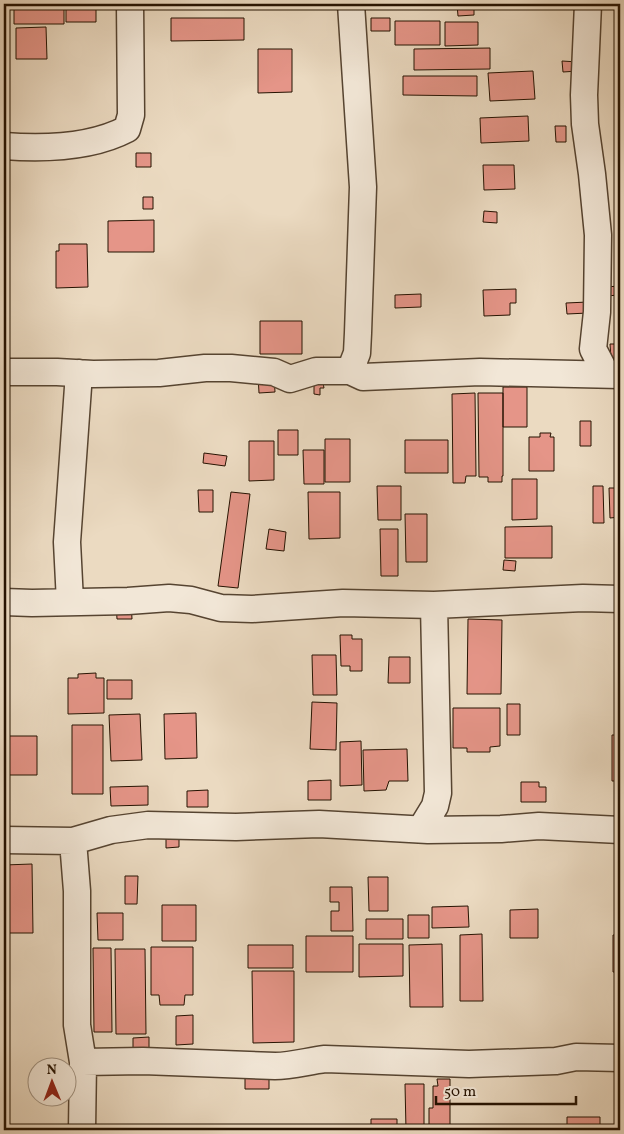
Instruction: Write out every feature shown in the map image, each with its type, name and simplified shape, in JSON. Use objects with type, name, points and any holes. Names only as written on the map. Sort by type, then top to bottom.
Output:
[{"type":"street","points":[[4,146],[22,147],[92,142],[112,137],[127,129],[131,115],[130,4]]},
{"type":"street","points":[[350,371],[357,353],[363,187],[351,4]]},
{"type":"street","points":[[572,373],[593,349],[596,312],[598,234],[585,124],[584,95],[588,4]]},
{"type":"street","points":[[593,349],[613,374]]},
{"type":"street","points":[[4,372],[159,373],[205,368],[231,368],[274,372],[290,379],[316,371],[350,371],[363,377],[480,372],[613,374]]},
{"type":"street","points":[[70,602],[68,542],[79,373]]},
{"type":"street","points":[[4,602],[32,603],[169,598],[191,600],[221,608],[252,609],[343,603],[434,605],[583,598],[620,599]]},
{"type":"street","points":[[421,830],[435,806],[438,793],[434,605]]},
{"type":"street","points":[[4,840],[73,841],[111,830],[148,825],[236,826],[319,824],[421,830],[501,829],[539,826],[620,830]]},
{"type":"street","points":[[73,841],[77,891],[76,1025],[83,1062],[82,1130]]},
{"type":"street","points":[[83,1062],[143,1061],[289,1066],[325,1059],[469,1064],[556,1061],[576,1057],[620,1058]]},
{"type":"building","points":[[14,4],[64,4],[64,24],[14,24]]},
{"type":"building","points":[[66,4],[96,4],[96,22],[66,22]]},
{"type":"building","points":[[457,4],[474,4],[474,15],[458,16]]},
{"type":"building","points":[[171,18],[244,18],[244,40],[171,41]]},
{"type":"building","points":[[371,18],[390,18],[390,31],[371,31]]},
{"type":"building","points":[[395,21],[440,21],[440,45],[395,45]]},
{"type":"building","points":[[445,22],[478,22],[478,45],[445,46]]},
{"type":"building","points":[[46,27],[47,59],[16,59],[16,28]]},
{"type":"building","points":[[490,48],[490,69],[414,70],[414,49]]},
{"type":"building","points":[[258,49],[292,49],[292,92],[258,93]]},
{"type":"building","points":[[562,61],[578,62],[578,71],[563,72]]},
{"type":"building","points":[[533,71],[535,99],[490,101],[488,73]]},
{"type":"building","points":[[403,76],[477,76],[477,96],[403,95]]},
{"type":"building","points":[[528,116],[529,141],[481,143],[480,118]]},
{"type":"building","points":[[555,126],[566,126],[566,142],[556,142]]},
{"type":"building","points":[[136,153],[151,153],[151,167],[136,167]]},
{"type":"building","points":[[483,165],[514,165],[515,189],[484,190]]},
{"type":"building","points":[[143,197],[153,197],[153,209],[143,209]]},
{"type":"building","points":[[484,211],[497,212],[497,223],[483,222]]},
{"type":"building","points":[[154,220],[154,252],[108,252],[108,221]]},
{"type":"building","points":[[59,244],[87,244],[88,287],[56,288],[56,251],[59,251]]},
{"type":"building","points":[[618,286],[618,295],[607,296],[607,287]]},
{"type":"building","points":[[516,289],[516,303],[510,303],[510,315],[484,316],[483,290]]},
{"type":"building","points":[[421,294],[421,307],[395,308],[395,295]]},
{"type":"building","points":[[588,302],[588,313],[567,314],[566,303]]},
{"type":"building","points":[[260,321],[302,321],[302,354],[260,354]]},
{"type":"building","points":[[610,344],[620,344],[620,358],[611,359]]},
{"type":"building","points":[[258,375],[274,375],[275,392],[259,393]]},
{"type":"building","points":[[314,383],[323,383],[324,388],[320,388],[320,395],[314,394]]},
{"type":"building","points":[[503,387],[527,387],[527,427],[503,427]]},
{"type":"building","points":[[475,393],[476,476],[466,476],[465,483],[453,483],[452,394]]},
{"type":"building","points":[[478,393],[503,393],[502,482],[488,482],[488,477],[479,477]]},
{"type":"building","points":[[580,421],[591,421],[591,446],[580,446]]},
{"type":"building","points":[[278,430],[298,430],[298,455],[278,455]]},
{"type":"building","points":[[540,433],[551,433],[550,437],[554,437],[554,471],[529,471],[529,437],[540,437]]},
{"type":"building","points":[[325,439],[350,439],[350,482],[325,482]]},
{"type":"building","points":[[405,440],[448,440],[448,473],[405,473]]},
{"type":"building","points":[[249,441],[274,441],[274,480],[249,481]]},
{"type":"building","points":[[303,450],[324,450],[324,484],[304,484]]},
{"type":"building","points":[[204,453],[227,456],[225,466],[203,463]]},
{"type":"building","points":[[512,479],[537,479],[537,519],[512,520]]},
{"type":"building","points":[[377,486],[401,486],[401,520],[378,520]]},
{"type":"building","points":[[593,486],[603,486],[604,523],[593,523]]},
{"type":"building","points":[[609,488],[620,488],[620,517],[610,518]]},
{"type":"building","points":[[198,490],[213,490],[213,512],[199,512]]},
{"type":"building","points":[[231,492],[250,494],[238,588],[218,586]]},
{"type":"building","points":[[308,492],[340,492],[340,538],[309,539]]},
{"type":"building","points":[[405,514],[427,514],[427,562],[406,562]]},
{"type":"building","points":[[552,526],[552,558],[505,558],[505,527]]},
{"type":"building","points":[[269,529],[286,532],[284,551],[266,549]]},
{"type":"building","points":[[380,529],[398,529],[398,576],[381,576]]},
{"type":"building","points":[[504,560],[516,561],[515,571],[503,570]]},
{"type":"building","points":[[131,602],[132,619],[117,619],[116,603]]},
{"type":"building","points":[[468,619],[502,620],[501,694],[467,694]]},
{"type":"building","points":[[340,635],[352,635],[352,639],[362,639],[362,671],[350,671],[350,666],[341,666]]},
{"type":"building","points":[[312,655],[336,655],[337,695],[313,695]]},
{"type":"building","points":[[389,657],[410,657],[410,683],[388,683]]},
{"type":"building","points":[[96,673],[96,678],[104,678],[104,713],[68,714],[68,678],[78,678],[78,674]]},
{"type":"building","points":[[107,680],[132,680],[132,699],[107,699]]},
{"type":"building","points":[[312,702],[337,703],[336,750],[310,749]]},
{"type":"building","points":[[507,704],[520,704],[520,735],[507,735]]},
{"type":"building","points":[[453,708],[500,708],[500,746],[490,747],[490,752],[467,752],[467,748],[453,748]]},
{"type":"building","points":[[196,713],[197,758],[165,759],[164,714]]},
{"type":"building","points":[[140,714],[142,760],[111,761],[109,715]]},
{"type":"building","points":[[72,725],[103,725],[103,794],[72,794]]},
{"type":"building","points":[[612,735],[620,735],[620,781],[612,781]]},
{"type":"building","points":[[9,736],[37,736],[37,775],[9,775]]},
{"type":"building","points":[[361,741],[362,785],[340,786],[340,742]]},
{"type":"building","points":[[407,749],[408,781],[389,781],[386,790],[364,791],[363,750]]},
{"type":"building","points":[[331,780],[331,800],[308,800],[308,781]]},
{"type":"building","points":[[521,782],[539,782],[539,787],[546,787],[546,802],[521,802]]},
{"type":"building","points":[[148,786],[148,805],[111,806],[110,787]]},
{"type":"building","points":[[208,790],[208,807],[187,807],[187,791]]},
{"type":"building","points":[[179,834],[179,847],[166,848],[166,835]]},
{"type":"building","points":[[32,864],[33,933],[4,933],[4,865]]},
{"type":"building","points":[[125,876],[138,876],[137,904],[125,904]]},
{"type":"building","points":[[368,877],[388,877],[388,911],[369,911]]},
{"type":"building","points":[[330,887],[352,887],[353,931],[331,931],[331,911],[339,911],[339,902],[330,902]]},
{"type":"building","points":[[162,905],[196,905],[196,941],[162,941]]},
{"type":"building","points":[[468,906],[469,927],[432,928],[432,907]]},
{"type":"building","points":[[538,909],[538,938],[510,938],[510,910]]},
{"type":"building","points":[[97,913],[123,913],[123,940],[98,940]]},
{"type":"building","points":[[408,915],[429,915],[429,938],[408,938]]},
{"type":"building","points":[[366,919],[403,919],[403,939],[366,939]]},
{"type":"building","points":[[482,934],[483,1001],[460,1001],[460,935]]},
{"type":"building","points":[[613,935],[620,935],[620,972],[613,972]]},
{"type":"building","points":[[306,936],[353,936],[353,972],[306,972]]},
{"type":"building","points":[[359,944],[403,944],[403,976],[359,977]]},
{"type":"building","points":[[442,944],[443,1007],[410,1007],[409,945]]},
{"type":"building","points":[[248,945],[293,945],[293,968],[248,968]]},
{"type":"building","points":[[151,947],[193,947],[193,995],[185,995],[184,1005],[160,1005],[159,995],[151,995]]},
{"type":"building","points":[[93,948],[111,948],[112,1032],[94,1032]]},
{"type":"building","points":[[115,949],[145,949],[146,1034],[116,1034]]},
{"type":"building","points":[[252,971],[294,971],[294,1042],[253,1043]]},
{"type":"building","points":[[193,1015],[193,1044],[176,1045],[176,1016]]},
{"type":"building","points":[[149,1037],[149,1048],[133,1048],[133,1038]]},
{"type":"building","points":[[245,1072],[269,1072],[269,1089],[245,1089]]},
{"type":"building","points":[[437,1079],[450,1079],[450,1130],[429,1130],[429,1108],[433,1108],[433,1086],[438,1086]]},
{"type":"building","points":[[405,1084],[424,1084],[424,1130],[406,1130]]},
{"type":"building","points":[[615,1114],[620,1114],[620,1130],[615,1130]]},
{"type":"building","points":[[567,1117],[600,1117],[600,1130],[567,1130]]},
{"type":"building","points":[[371,1119],[397,1119],[397,1130],[371,1130]]},
{"type":"building","points":[[274,1127],[291,1130],[255,1130]]}]
